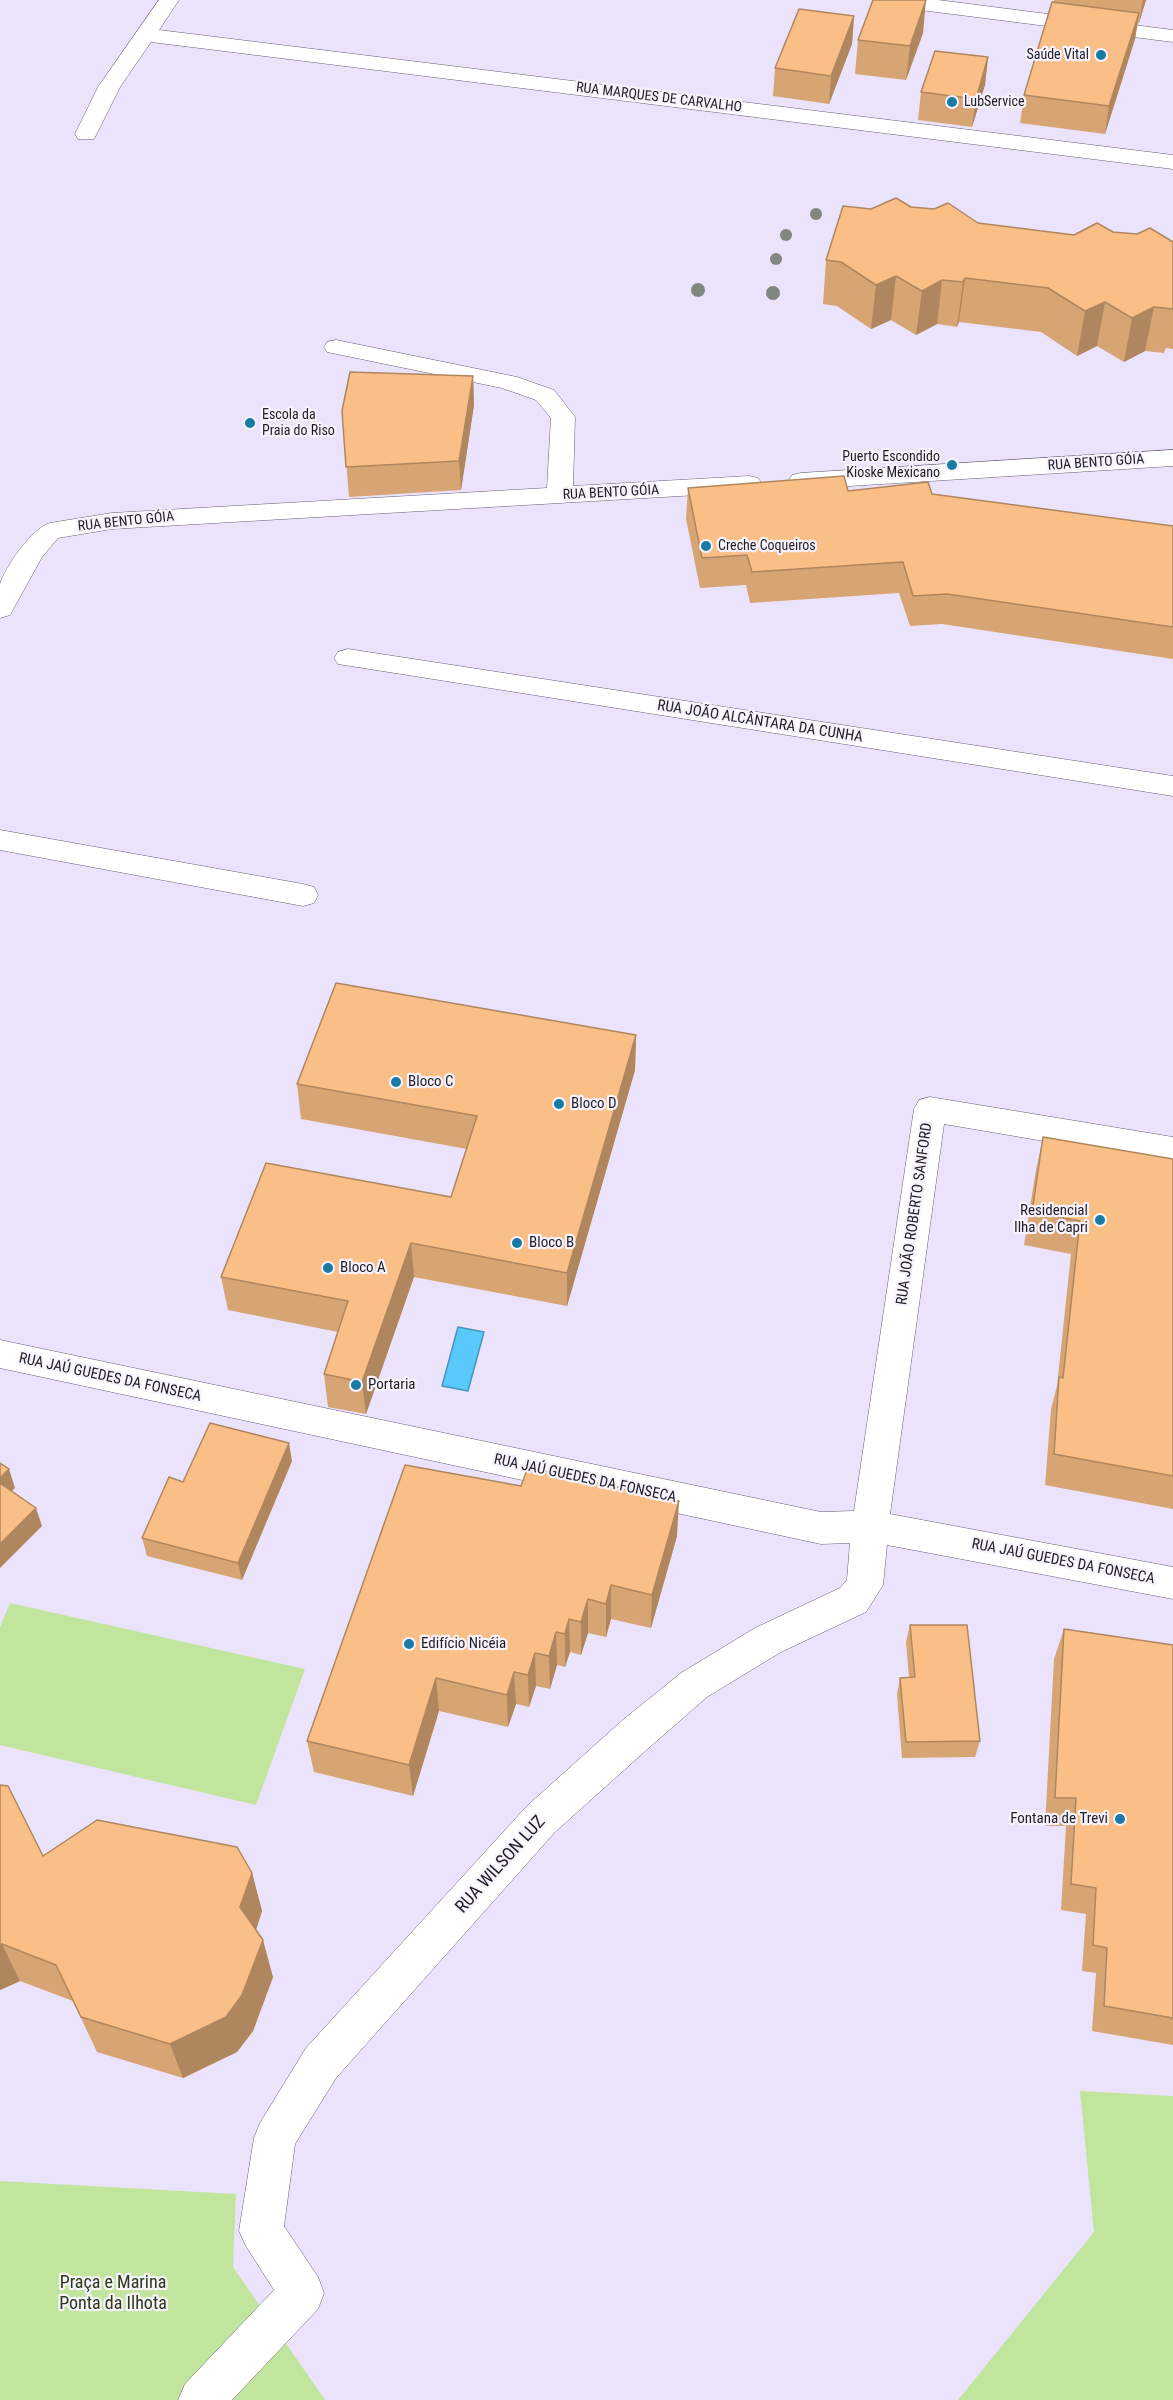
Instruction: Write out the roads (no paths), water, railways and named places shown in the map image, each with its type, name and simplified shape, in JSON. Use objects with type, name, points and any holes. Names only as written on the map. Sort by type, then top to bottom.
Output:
[{"type":"street","points":[[86,135],[109,87],[169,0]]},
{"type":"street","points":[[889,0],[1173,36]]},
{"type":"street","name":"RUA MARQUES DE CARVALHO","points":[[146,35],[1173,162]]},
{"type":"street","points":[[336,347],[508,382],[545,395],[563,417],[560,496]]},
{"type":"street","name":"RUA BENTO GÓIA","points":[[0,609],[31,553],[50,531],[112,521],[1173,458]]},
{"type":"street","name":"RUA JOÃO ALCÂNTARA DA CUNHA","points":[[348,658],[1173,786]]},
{"type":"street","points":[[0,840],[303,895]]},
{"type":"street","name":"RUA JOÃO ROBERTO SANFORD","points":[[870,1526],[930,1109],[1173,1150]]},
{"type":"street","name":"RUA JAÚ GUEDES DA FONSECA","points":[[0,1354],[821,1528],[870,1526],[1173,1583]]},
{"type":"street","name":"RUA WILSON LUZ","points":[[201,2400],[302,2293],[261,2231],[275,2138],[321,2063],[541,1819],[638,1732],[694,1684],[768,1640],[853,1600],[865,1585],[870,1526]]},
{"type":"water","points":[[458,1327],[484,1332],[468,1391],[442,1386]]},
{"type":"place","name":"Saúde Vital","points":[[1101,55]]},
{"type":"place","name":"LubService","points":[[952,102]]},
{"type":"place","name":"Escola da Praia do Riso","points":[[250,423]]},
{"type":"place","name":"Puerto Escondido Kioske Mexicano","points":[[952,465]]},
{"type":"place","name":"Creche Coqueiros","points":[[706,546]]},
{"type":"place","name":"Bloco C","points":[[396,1082]]},
{"type":"place","name":"Bloco D","points":[[559,1104]]},
{"type":"place","name":"Residencial Ilha de Capri","points":[[1100,1220]]},
{"type":"place","name":"Bloco B","points":[[517,1243]]},
{"type":"place","name":"Bloco A","points":[[328,1268]]},
{"type":"place","name":"Portaria","points":[[356,1385]]},
{"type":"place","name":"Edifício Nicéia","points":[[409,1644]]},
{"type":"place","name":"Fontana de Trevi","points":[[1120,1819]]},
{"type":"park label","name":"Praça e Marina Ponta da Ilhota","points":[[113,2293]]}]
